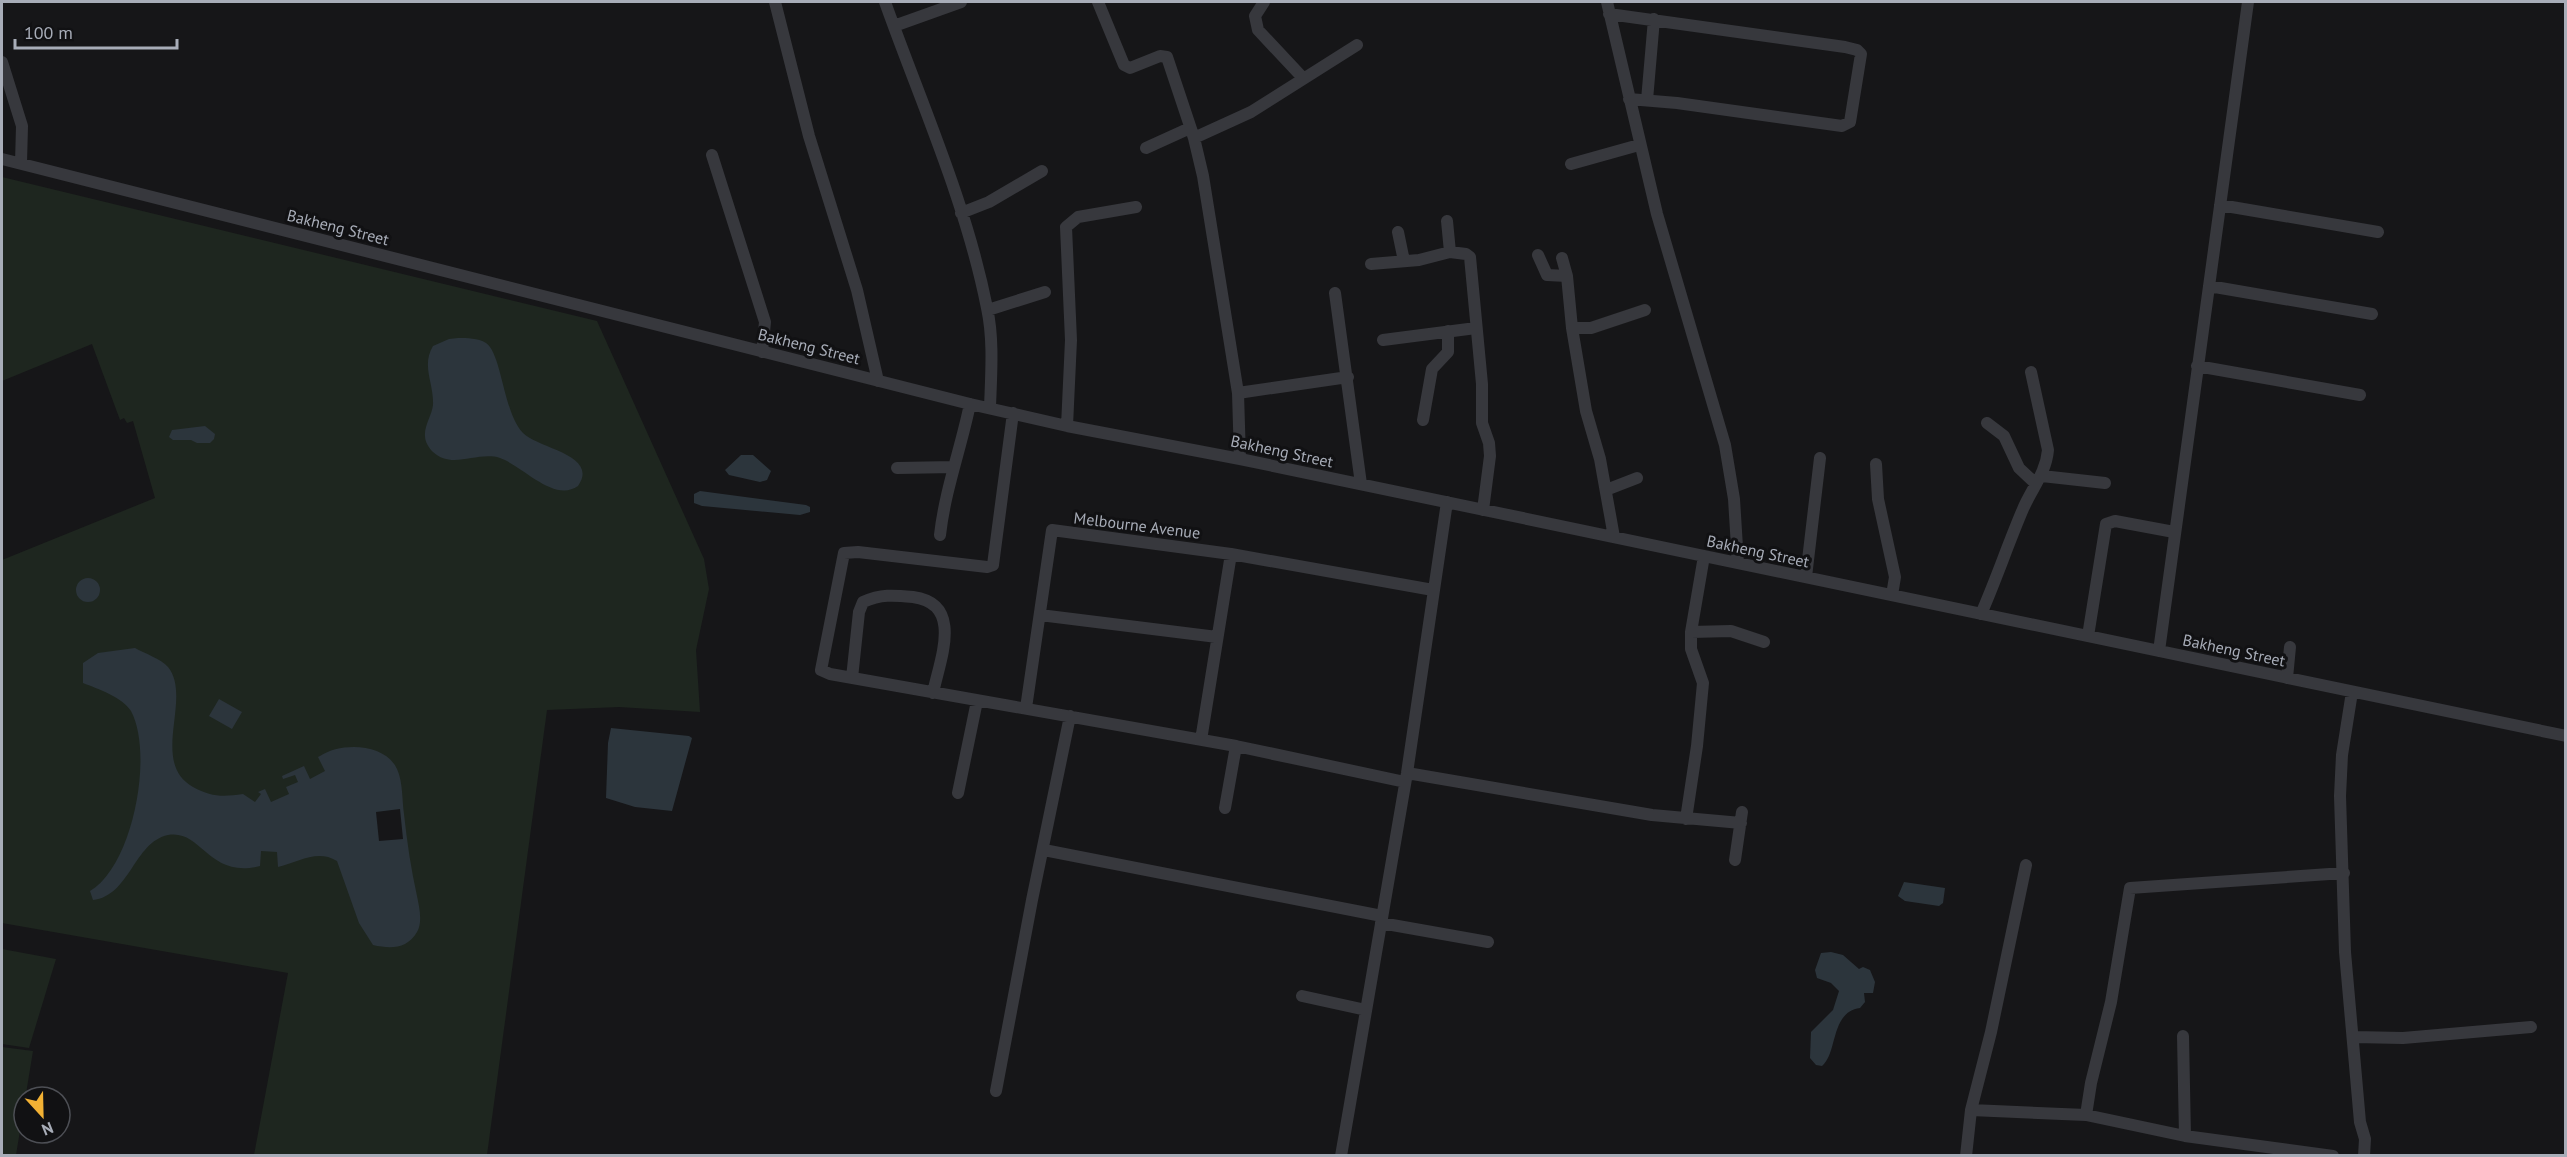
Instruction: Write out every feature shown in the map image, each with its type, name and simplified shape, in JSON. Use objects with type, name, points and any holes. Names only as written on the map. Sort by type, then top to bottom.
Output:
[{"type":"street","points":[[775,2],[809,136],[857,290],[878,381]]},
{"type":"street","points":[[885,2],[924,103],[962,213],[988,310],[990,408]]},
{"type":"street","points":[[894,26],[961,2]]},
{"type":"street","points":[[1098,2],[1124,65],[1131,68],[1160,56],[1167,57],[1192,133],[1203,176],[1238,393],[1240,459]]},
{"type":"street","points":[[1264,2],[1255,16],[1258,30],[1303,78]]},
{"type":"street","points":[[1606,2],[1657,214],[1725,445],[1734,499],[1738,563]]},
{"type":"street","points":[[2159,651],[2248,2]]},
{"type":"street","points":[[1609,14],[1845,47],[1857,50],[1861,54],[1850,122],[1842,126],[1629,99]]},
{"type":"street","points":[[1647,100],[1654,19]]},
{"type":"street","points":[[1146,148],[1251,112],[1357,45]]},
{"type":"street","points":[[2,62],[22,126],[21,164]]},
{"type":"street","points":[[1571,164],[1639,145]]},
{"type":"street","points":[[712,155],[765,322],[762,352]]},
{"type":"street","name":"Bakheng Street","points":[[2,159],[762,352],[1067,426],[1361,484],[2565,736]]},
{"type":"street","points":[[962,213],[989,202],[1042,171]]},
{"type":"street","points":[[2220,205],[2378,232]]},
{"type":"street","points":[[1067,426],[1071,340],[1066,227],[1078,218],[1136,207]]},
{"type":"street","points":[[1447,221],[1450,252]]},
{"type":"street","points":[[1398,232],[1404,261]]},
{"type":"street","points":[[1371,264],[1404,261],[1450,252],[1466,254],[1470,257],[1482,384],[1482,423],[1489,442],[1490,456],[1483,510]]},
{"type":"street","points":[[1538,255],[1547,275],[1567,276]]},
{"type":"street","points":[[1562,258],[1567,276],[1572,328],[1586,411],[1606,490],[1614,537]]},
{"type":"street","points":[[2209,286],[2372,314]]},
{"type":"street","points":[[988,310],[1046,292]]},
{"type":"street","points":[[1335,293],[1361,484]]},
{"type":"street","points":[[1572,328],[1591,328],[1645,310]]},
{"type":"street","points":[[1383,340],[1476,328]]},
{"type":"street","points":[[1423,420],[1432,369],[1448,352],[1448,331]]},
{"type":"street","points":[[2198,366],[2360,394]]},
{"type":"street","points":[[1982,614],[2021,513],[2039,480],[2048,450],[2031,372]]},
{"type":"street","points":[[1238,393],[1348,377]]},
{"type":"street","points":[[940,535],[948,489],[970,404]]},
{"type":"street","points":[[1013,413],[995,561],[992,566],[858,552],[844,553],[821,670],[830,674],[933,693],[1406,777],[1686,819],[1741,817],[1735,860]]},
{"type":"street","points":[[1987,423],[2004,436],[2019,468],[2039,480],[2105,483]]},
{"type":"street","points":[[1806,578],[1820,458]]},
{"type":"street","points":[[1876,464],[1878,499],[1895,577],[1892,595]]},
{"type":"street","points":[[897,468],[954,467]]},
{"type":"street","points":[[1606,490],[1637,478]]},
{"type":"street","points":[[1341,1155],[1406,777],[1447,502]]},
{"type":"street","points":[[2088,636],[2106,524],[2115,521],[2174,532]]},
{"type":"street","name":"Melbourne Avenue","points":[[1026,708],[1052,530],[1231,554],[1433,591]]},
{"type":"street","points":[[1201,740],[1231,554]]},
{"type":"street","points":[[1686,819],[1697,746],[1703,683],[1691,649],[1691,632],[1704,556]]},
{"type":"street","points":[[852,678],[859,612],[863,602],[884,594],[918,598],[929,601],[939,609],[945,623],[933,693]]},
{"type":"street","points":[[1040,615],[1217,637]]},
{"type":"street","points":[[1691,632],[1731,632],[1764,642]]},
{"type":"street","points":[[2287,678],[2290,647]]},
{"type":"street","points":[[2352,692],[2340,775],[2345,952],[2360,1122],[2365,1139],[2364,1155]]},
{"type":"street","points":[[958,794],[977,701]]},
{"type":"street","points":[[996,1091],[1070,716]]},
{"type":"street","points":[[1225,808],[1236,746]]},
{"type":"street","points":[[1044,850],[1488,942]]},
{"type":"street","points":[[1966,1155],[1971,1110],[1991,1032],[2026,865]]},
{"type":"street","points":[[2086,1115],[2088,1094],[2111,1002],[2130,888],[2344,873]]},
{"type":"street","points":[[1302,996],[1366,1010]]},
{"type":"street","points":[[2354,1037],[2403,1038],[2531,1027]]},
{"type":"street","points":[[2183,1036],[2185,1136]]},
{"type":"street","points":[[1971,1110],[2086,1115],[2279,1153],[2333,1155]]},
{"type":"shaded area","points":[[2,177],[597,321],[704,559],[709,589],[696,650],[700,712],[619,707],[547,710],[487,1155],[254,1155],[288,973],[2,923],[2,560],[155,498],[133,421],[127,423],[124,418],[120,420],[92,344],[2,381]]},
{"type":"shaded area","points":[[458,338],[480,340],[491,349],[516,424],[530,438],[564,454],[581,467],[583,475],[578,486],[569,490],[559,490],[549,487],[500,458],[491,456],[448,460],[430,449],[425,436],[433,405],[428,368],[430,353],[433,346]]},
{"type":"shaded area","points":[[205,426],[215,434],[210,443],[173,440],[169,437],[172,430]]},
{"type":"shaded area","points":[[741,455],[753,455],[771,471],[767,480],[760,482],[729,475],[725,470]]},
{"type":"shaded area","points":[[700,491],[806,505],[810,507],[810,512],[800,515],[702,506],[694,503],[694,494]]},
{"type":"shaded area","points":[[88,578],[96,582],[100,590],[96,598],[88,602],[80,598],[76,590],[80,582]]},
{"type":"shaded area","points":[[135,648],[165,664],[174,680],[176,695],[172,746],[174,762],[180,776],[199,790],[217,795],[243,794],[255,802],[261,794],[258,792],[265,789],[271,802],[289,794],[286,787],[298,782],[295,775],[283,779],[282,776],[304,766],[310,779],[325,771],[318,757],[329,751],[350,747],[362,748],[383,754],[391,760],[400,780],[419,909],[419,928],[413,938],[398,946],[373,945],[359,923],[337,861],[315,856],[278,867],[277,852],[261,851],[260,866],[243,868],[228,866],[180,835],[168,835],[157,840],[147,848],[116,889],[93,900],[90,891],[105,878],[118,858],[128,834],[135,808],[140,754],[138,730],[131,711],[116,698],[83,683],[83,663],[98,653]]},
{"type":"shaded area","points":[[219,699],[242,712],[232,729],[209,716]]},
{"type":"shaded area","points":[[611,728],[692,738],[672,811],[635,807],[606,798],[608,743]]},
{"type":"shaded area","points":[[1904,882],[1945,888],[1943,903],[1939,906],[1905,901],[1898,896]]},
{"type":"shaded area","points":[[2,949],[56,959],[29,1048],[2,1044]]},
{"type":"shaded area","points":[[1831,952],[1843,955],[1859,969],[1863,967],[1870,970],[1875,982],[1873,993],[1864,993],[1865,1002],[1860,1008],[1850,1011],[1844,1017],[1827,1060],[1822,1066],[1816,1065],[1810,1058],[1811,1032],[1833,1010],[1839,991],[1831,983],[1817,978],[1815,970],[1821,953]]},
{"type":"shaded area","points":[[2,1047],[33,1051],[27,1085],[12,1085],[12,1145],[18,1145],[16,1155],[2,1155]]},
{"type":"pier","points":[[400,809],[403,839],[379,841],[376,812]]}]
